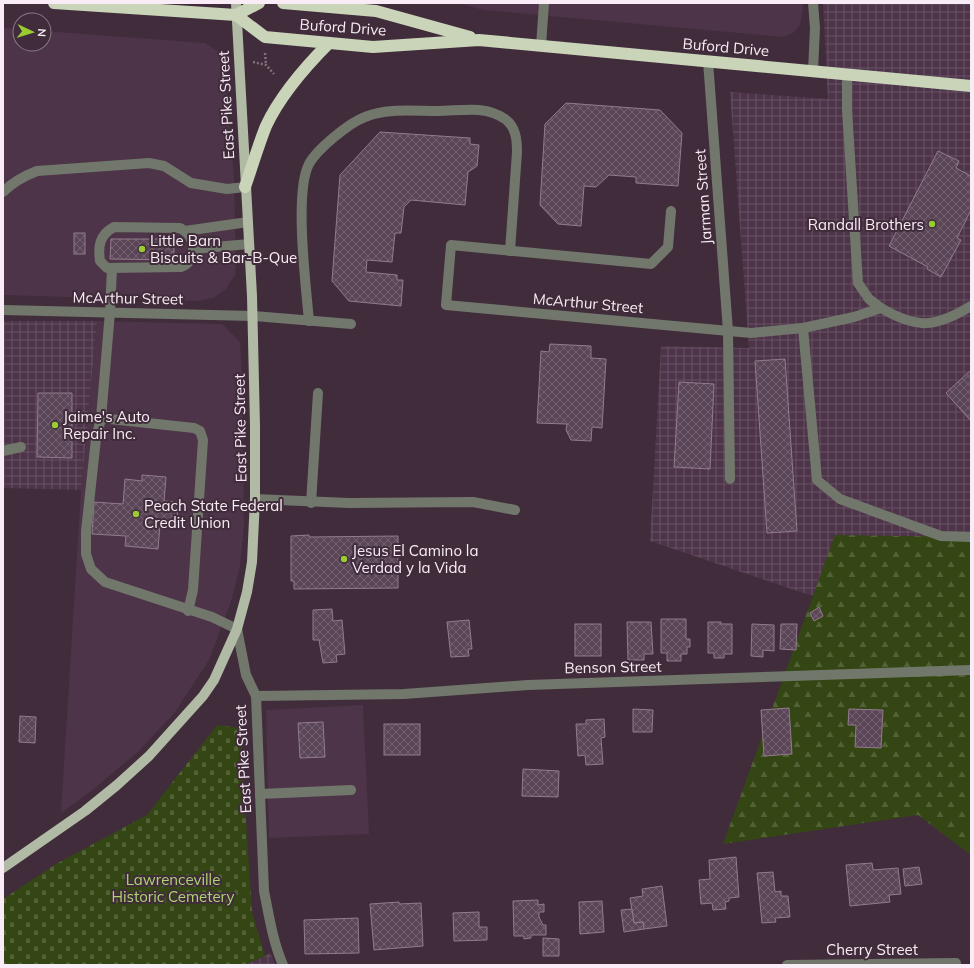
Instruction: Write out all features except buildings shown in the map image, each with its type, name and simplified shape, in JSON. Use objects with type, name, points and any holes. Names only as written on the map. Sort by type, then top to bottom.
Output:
[{"type":"highway","points":[[54,3],[236,9],[258,3]]},
{"type":"highway","name":"Buford Drive","points":[[283,3],[332,5],[376,11],[479,40]]},
{"type":"highway","name":"Buford Drive","points":[[236,9],[265,37],[373,47],[479,40],[971,86]]},
{"type":"highway","points":[[245,188],[266,126],[289,89],[306,66],[329,43]]},
{"type":"main road","name":"East Pike Street","points":[[236,9],[252,316],[255,499],[252,562],[247,592],[237,629]]},
{"type":"main road","points":[[3,868],[85,811],[149,756],[210,686],[237,629]]},
{"type":"street","points":[[541,46],[544,3]]},
{"type":"street","points":[[813,3],[815,28],[813,71]]},
{"type":"street","name":"Jarman Street","points":[[708,61],[728,331],[730,479]]},
{"type":"street","points":[[846,74],[858,282],[869,299],[881,308],[900,319],[922,324],[956,316],[971,306]]},
{"type":"street","points":[[309,321],[301,200],[304,178],[309,164],[320,151],[341,133],[363,118],[387,111],[480,110],[496,114],[506,120],[513,128],[517,138],[510,251],[651,264],[668,247],[671,211]]},
{"type":"street","points":[[3,192],[11,184],[25,175],[37,171],[149,163],[164,166],[191,183],[227,189],[245,188]]},
{"type":"street","points":[[185,230],[191,237],[193,249],[190,258],[180,267],[112,268],[103,266],[100,262],[99,249],[101,238],[114,227],[172,228],[185,230],[248,222]]},
{"type":"street","points":[[193,249],[249,244]]},
{"type":"street","name":"McArthur Street","points":[[510,251],[451,245],[446,305],[750,333],[803,328],[854,317],[881,308]]},
{"type":"street","points":[[112,268],[110,312],[101,418],[96,439],[86,531],[86,554],[92,569],[105,582],[188,611],[212,617],[237,629]]},
{"type":"street","name":"McArthur Street","points":[[3,310],[252,316],[351,324]]},
{"type":"street","points":[[803,328],[817,480],[840,499],[941,536],[971,537]]},
{"type":"street","points":[[311,503],[318,393]]},
{"type":"street","points":[[101,418],[194,428],[200,432],[203,440],[193,590],[188,611]]},
{"type":"street","points":[[3,451],[22,447]]},
{"type":"street","points":[[255,499],[311,503],[473,502],[515,510]]},
{"type":"street","name":"East Pike Street","points":[[237,629],[246,676],[256,696],[264,891],[271,928],[283,965]]},
{"type":"street","name":"Benson Street","points":[[256,696],[404,694],[528,684],[971,670]]},
{"type":"street","points":[[260,794],[351,790]]},
{"type":"street","name":"Cherry Street","points":[[788,965],[956,963]]},
{"type":"path","points":[[265,50],[266,64],[274,74]]},
{"type":"path","points":[[252,62],[266,64]]},
{"type":"shaded area","points":[[459,3],[803,3],[803,8],[800,25],[793,33],[783,37],[483,10]]},
{"type":"shaded area","points":[[823,3],[971,3],[971,611],[809,595],[650,541],[661,346],[749,348],[730,92],[828,99]]},
{"type":"shaded area","points":[[3,28],[12,29],[12,52],[52,52],[52,32],[205,43],[219,52],[224,63],[234,176],[236,263],[235,275],[226,289],[213,298],[198,301],[3,295]]},
{"type":"shaded area","points":[[3,321],[97,321],[81,490],[3,488]]},
{"type":"shaded area","points":[[97,321],[222,324],[240,342],[243,389],[244,525],[240,566],[232,599],[209,660],[175,712],[139,751],[90,792],[61,813],[81,490]]},
{"type":"shaded area","points":[[363,705],[369,834],[269,838],[266,710]]},
{"type":"shaded area","points":[[270,953],[276,965],[244,965],[265,956]]},
{"type":"green space","points":[[835,535],[971,537],[971,855],[918,815],[723,844]]},
{"type":"green space","name":"Lawrenceville Historic Cemetery","points":[[217,725],[240,728],[252,912],[265,956],[244,965],[3,965],[3,899],[56,864],[147,815]]},
{"type":"place","name":"Randall Brothers","points":[[932,224]]},
{"type":"place","name":"Little Barn Biscuits & Bar-B-Que","points":[[142,249]]},
{"type":"place","name":"Jaime's Auto Repair Inc.","points":[[55,425]]},
{"type":"place","name":"Peach State Federal Credit Union","points":[[136,514]]},
{"type":"place","name":"Jesus El Camino la Verdad y la Vida","points":[[344,559]]}]
